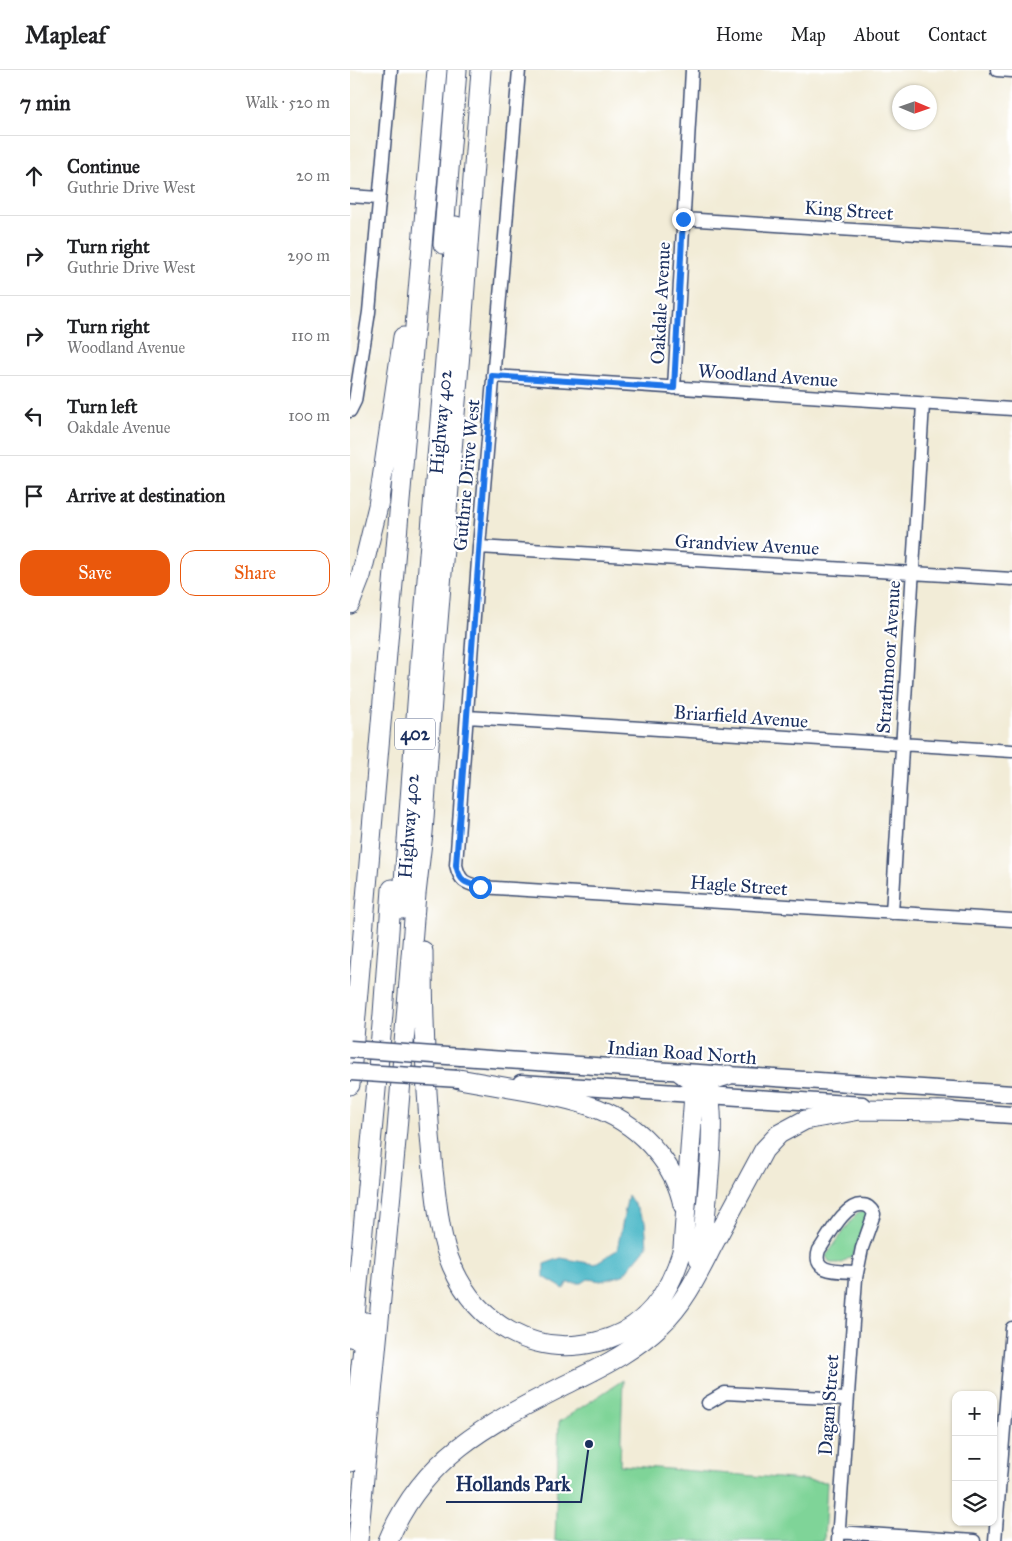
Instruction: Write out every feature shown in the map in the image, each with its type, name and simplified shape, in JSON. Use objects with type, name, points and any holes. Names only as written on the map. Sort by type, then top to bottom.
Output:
[{"type":"highway","points":[[350,604],[361,576],[371,541],[382,480],[401,349],[419,164],[433,70]]},
{"type":"highway","name":"Highway 402","points":[[350,1085],[437,70]]},
{"type":"highway","points":[[350,1369],[383,1014],[406,677],[458,70]]},
{"type":"highway","name":"Highway 402","points":[[350,1462],[374,1245],[394,1023],[420,668],[470,70]]},
{"type":"highway","points":[[358,1541],[423,833],[481,70]]},
{"type":"highway","points":[[423,833],[423,993],[429,1128],[441,1232],[451,1265],[466,1291],[481,1310],[492,1320],[515,1335],[526,1339],[553,1345],[569,1346],[602,1341],[626,1330],[646,1315],[664,1295],[676,1272],[685,1236],[701,1092],[707,1082],[728,1076]]},
{"type":"highway","points":[[681,1073],[701,1092],[711,1111],[706,1211],[695,1279]]},
{"type":"highway","points":[[459,1079],[563,1098],[594,1107],[626,1122],[650,1143],[672,1175],[682,1203],[685,1236]]},
{"type":"highway","points":[[388,1541],[408,1503],[439,1463],[483,1429],[622,1356],[660,1327],[675,1311],[695,1279],[764,1150],[779,1134],[805,1120],[860,1110],[950,1111]]},
{"type":"main road","name":"Indian Road North","points":[[350,1049],[1012,1094]]},
{"type":"main road","points":[[350,1072],[701,1092],[1012,1115]]},
{"type":"street","points":[[351,410],[356,401],[365,348],[391,70]]},
{"type":"street","name":"Guthrie Drive West","points":[[464,882],[458,873],[456,865],[492,376],[519,70]]},
{"type":"street","name":"Oakdale Avenue","points":[[674,388],[692,70]]},
{"type":"street","points":[[997,70],[1012,71]]},
{"type":"street","points":[[350,196],[379,198]]},
{"type":"street","name":"King Street","points":[[683,219],[1012,240]]},
{"type":"street","name":"Woodland Avenue","points":[[492,376],[1012,409]]},
{"type":"street","name":"Strathmoor Avenue","points":[[892,913],[923,404]]},
{"type":"street","name":"Grandview Avenue","points":[[479,547],[1012,579]]},
{"type":"street","name":"Briarfield Avenue","points":[[467,717],[1012,751]]},
{"type":"street","name":"Hagle Street","points":[[464,882],[480,887],[1012,920]]},
{"type":"street","name":"Dagan Street","points":[[838,1537],[856,1272],[874,1214],[867,1205],[860,1204],[853,1205],[847,1210],[819,1250],[817,1256],[818,1263],[822,1268],[856,1272]]},
{"type":"street","points":[[995,1541],[1012,1328]]},
{"type":"street","points":[[708,1402],[725,1393],[847,1399]]},
{"type":"street","points":[[838,1537],[974,1541]]},
{"type":"green space","points":[[864,1210],[868,1214],[867,1219],[853,1255],[842,1263],[830,1263],[826,1256],[857,1213]]},
{"type":"green space","points":[[623,1380],[620,1465],[827,1482],[824,1541],[555,1541],[559,1422]]},
{"type":"water","points":[[628,1195],[645,1221],[647,1246],[623,1275],[601,1281],[588,1279],[582,1283],[567,1283],[564,1289],[544,1277],[544,1264],[561,1258],[594,1264],[617,1250]]},
{"type":"place","name":"Hollands Park","points":[[589,1444]]},
{"type":"route","points":[[480,887],[464,882],[460,878],[456,865],[492,376],[674,388],[683,219]]}]
